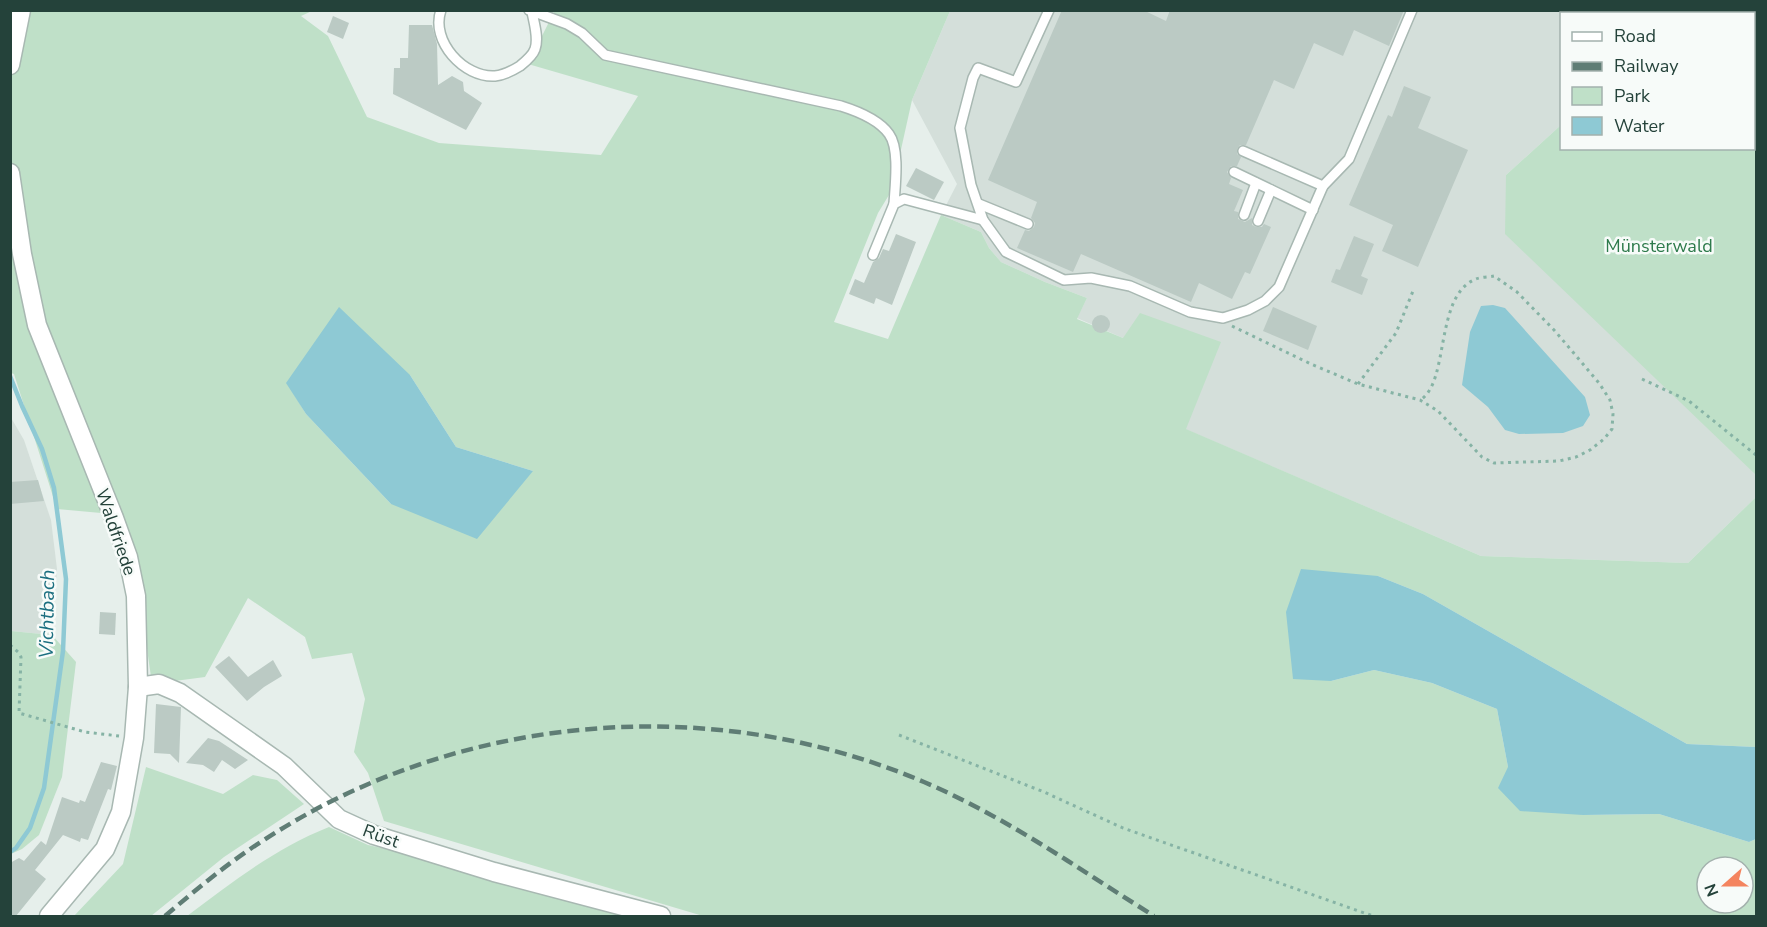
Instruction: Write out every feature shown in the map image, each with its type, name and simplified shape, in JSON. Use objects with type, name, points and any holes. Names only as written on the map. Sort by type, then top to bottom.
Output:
[{"type":"street","points":[[10,65],[21,10]]},
{"type":"street","name":"Waldfriede","points":[[10,173],[22,254],[37,325],[128,557],[136,596],[138,687],[134,738],[121,812],[105,849],[49,916]]},
{"type":"street","name":"Rüst","points":[[138,687],[159,684],[180,693],[284,766],[339,819],[374,836],[494,872],[661,916]]},
{"type":"lane","points":[[441,10],[440,30],[454,58],[465,67],[493,76],[508,74],[525,62],[536,48],[536,32],[530,11]]},
{"type":"lane","points":[[1049,10],[1016,82],[978,68],[973,78],[960,128],[971,185],[983,219],[1006,252],[1064,280],[1091,278],[1130,286],[1190,312],[1223,318],[1248,310],[1264,301],[1279,287],[1323,186],[1349,159],[1412,10]]},
{"type":"lane","points":[[530,11],[567,24],[582,33],[605,55],[841,106],[858,112],[890,135],[895,153],[894,204],[873,255]]},
{"type":"lane","points":[[1243,151],[1323,186]]},
{"type":"lane","points":[[1234,172],[1313,210]]},
{"type":"lane","points":[[1244,215],[1256,183]]},
{"type":"lane","points":[[1258,221],[1271,190]]},
{"type":"lane","points":[[894,204],[904,199],[983,219]]},
{"type":"lane","points":[[979,204],[1028,224]]},
{"type":"path","points":[[1223,318],[1235,329],[1358,384],[1419,400],[1438,411],[1482,457],[1494,463],[1576,457],[1590,450],[1612,429],[1613,414],[1610,400],[1599,383],[1517,291],[1494,276],[1475,279],[1460,290],[1449,316],[1436,377],[1425,397],[1419,400]]},
{"type":"path","points":[[1358,384],[1396,333],[1413,291]]},
{"type":"path","points":[[1642,379],[1689,401],[1756,453]]},
{"type":"path","points":[[10,645],[21,657],[19,713],[85,732],[134,738]]},
{"type":"path","points":[[899,735],[1044,792],[1123,828],[1373,916]]},
{"type":"shaded area","points":[[950,11],[1655,11],[1560,12],[1560,126],[1506,175],[1756,475],[1756,497],[1688,563],[1481,556],[1185,429],[1220,342],[1123,338],[1077,318],[1087,298],[1001,262],[989,248],[981,232],[941,215],[957,184],[912,100]]},
{"type":"shaded area","points":[[10,416],[24,440],[51,520],[57,569],[52,635],[11,631]]},
{"type":"green space","points":[[10,11],[312,11],[301,16],[328,36],[367,117],[439,143],[601,155],[638,96],[528,64],[553,11],[950,11],[912,100],[892,190],[878,213],[834,322],[888,339],[941,215],[981,232],[989,248],[1001,262],[1087,298],[1077,319],[1123,338],[1140,313],[1221,342],[1186,429],[1481,556],[1688,563],[1756,497],[1756,747],[1687,744],[1423,594],[1378,576],[1331,681],[1374,670],[1432,683],[1497,709],[1508,767],[1583,815],[1659,814],[1749,842],[1756,839],[1756,916],[703,916],[384,821],[368,773],[354,752],[365,699],[352,653],[312,659],[305,637],[248,598],[205,677],[152,684],[140,599],[101,513],[57,509],[14,374],[11,373]],"holes":[[[410,375],[456,447],[533,471],[391,504],[306,414],[287,383]]]},
{"type":"green space","name":"Münsterwald","points":[[1756,11],[1756,475],[1505,234],[1506,175],[1560,126],[1560,150],[1755,150],[1755,12],[1654,12]]},
{"type":"green space","points":[[11,631],[52,635],[76,662],[62,777],[39,835],[22,849],[11,854]]},
{"type":"green space","points":[[146,767],[223,794],[253,775],[277,780],[304,804],[224,857],[151,916],[74,916],[123,864]]},
{"type":"green space","points":[[329,827],[368,845],[593,895],[644,916],[187,916],[273,855]]},
{"type":"water","points":[[1493,305],[1505,308],[1585,397],[1590,415],[1583,426],[1563,433],[1519,434],[1505,430],[1488,407],[1462,385],[1470,332],[1481,306]]},
{"type":"water","points":[[339,307],[410,375],[456,447],[533,471],[477,539],[391,504],[306,414],[286,383]]},
{"type":"water","points":[[1301,569],[1378,576],[1423,594],[1687,744],[1756,747],[1756,839],[1749,842],[1659,814],[1583,815],[1520,811],[1498,788],[1508,767],[1497,709],[1432,683],[1374,670],[1331,681],[1293,679],[1286,612]]},
{"type":"building","points":[[1062,10],[1143,10],[1166,21],[1170,10],[1404,10],[1389,46],[1354,30],[1343,56],[1314,43],[1294,89],[1274,80],[1246,145],[1240,145],[1237,149],[1237,154],[1241,157],[1237,166],[1231,166],[1227,172],[1231,178],[1229,184],[1243,190],[1234,211],[1238,212],[1238,219],[1245,222],[1252,218],[1252,225],[1256,227],[1262,227],[1264,224],[1271,227],[1250,274],[1245,272],[1232,299],[1199,283],[1191,302],[1081,254],[1073,272],[1017,248],[1025,230],[1029,231],[1034,227],[1035,223],[1031,218],[1037,202],[988,180]]},
{"type":"building","points":[[333,16],[349,23],[343,39],[327,32]]},
{"type":"building","points":[[409,25],[432,25],[437,44],[438,85],[452,76],[463,82],[464,91],[482,103],[466,130],[393,94],[394,68],[400,68],[400,58],[408,58]]},
{"type":"building","points":[[1404,86],[1431,97],[1418,128],[1468,150],[1418,267],[1382,251],[1393,225],[1349,205],[1388,115],[1392,117]]},
{"type":"building","points":[[916,168],[944,182],[934,200],[906,186]]},
{"type":"building","points":[[896,234],[916,242],[892,305],[876,298],[874,304],[849,294],[855,279],[864,283],[873,262],[879,258],[883,249],[889,251]]},
{"type":"building","points":[[1354,236],[1374,244],[1361,276],[1368,279],[1362,295],[1331,282],[1336,269],[1340,270]]},
{"type":"building","points":[[1273,307],[1317,326],[1308,350],[1263,331]]},
{"type":"building","points":[[1101,315],[1107,318],[1110,324],[1107,330],[1101,333],[1095,330],[1092,324],[1095,318]]},
{"type":"building","points":[[38,480],[44,501],[10,504],[10,482]]},
{"type":"building","points":[[100,612],[116,613],[115,635],[99,634]]},
{"type":"building","points":[[229,656],[248,677],[273,660],[282,676],[247,701],[215,667]]},
{"type":"building","points":[[156,704],[181,707],[179,763],[170,754],[154,753]]},
{"type":"building","points":[[208,738],[219,741],[248,760],[235,769],[222,760],[214,772],[203,765],[186,763]]},
{"type":"building","points":[[101,762],[117,766],[111,790],[108,789],[88,840],[81,838],[80,842],[63,835],[35,870],[46,879],[16,916],[10,916],[10,863],[19,858],[24,861],[41,841],[46,845],[62,797],[79,803],[80,800],[85,802]]},
{"type":"waterway","name":"Vichtbach","points":[[10,376],[42,449],[54,488],[66,579],[63,651],[44,788],[30,828],[16,848],[10,852]]},
{"type":"railway","points":[[165,916],[201,886],[264,840],[339,797],[419,765],[502,742],[587,729],[673,727],[758,735],[842,753],[924,782],[1013,827],[1154,916]]}]
